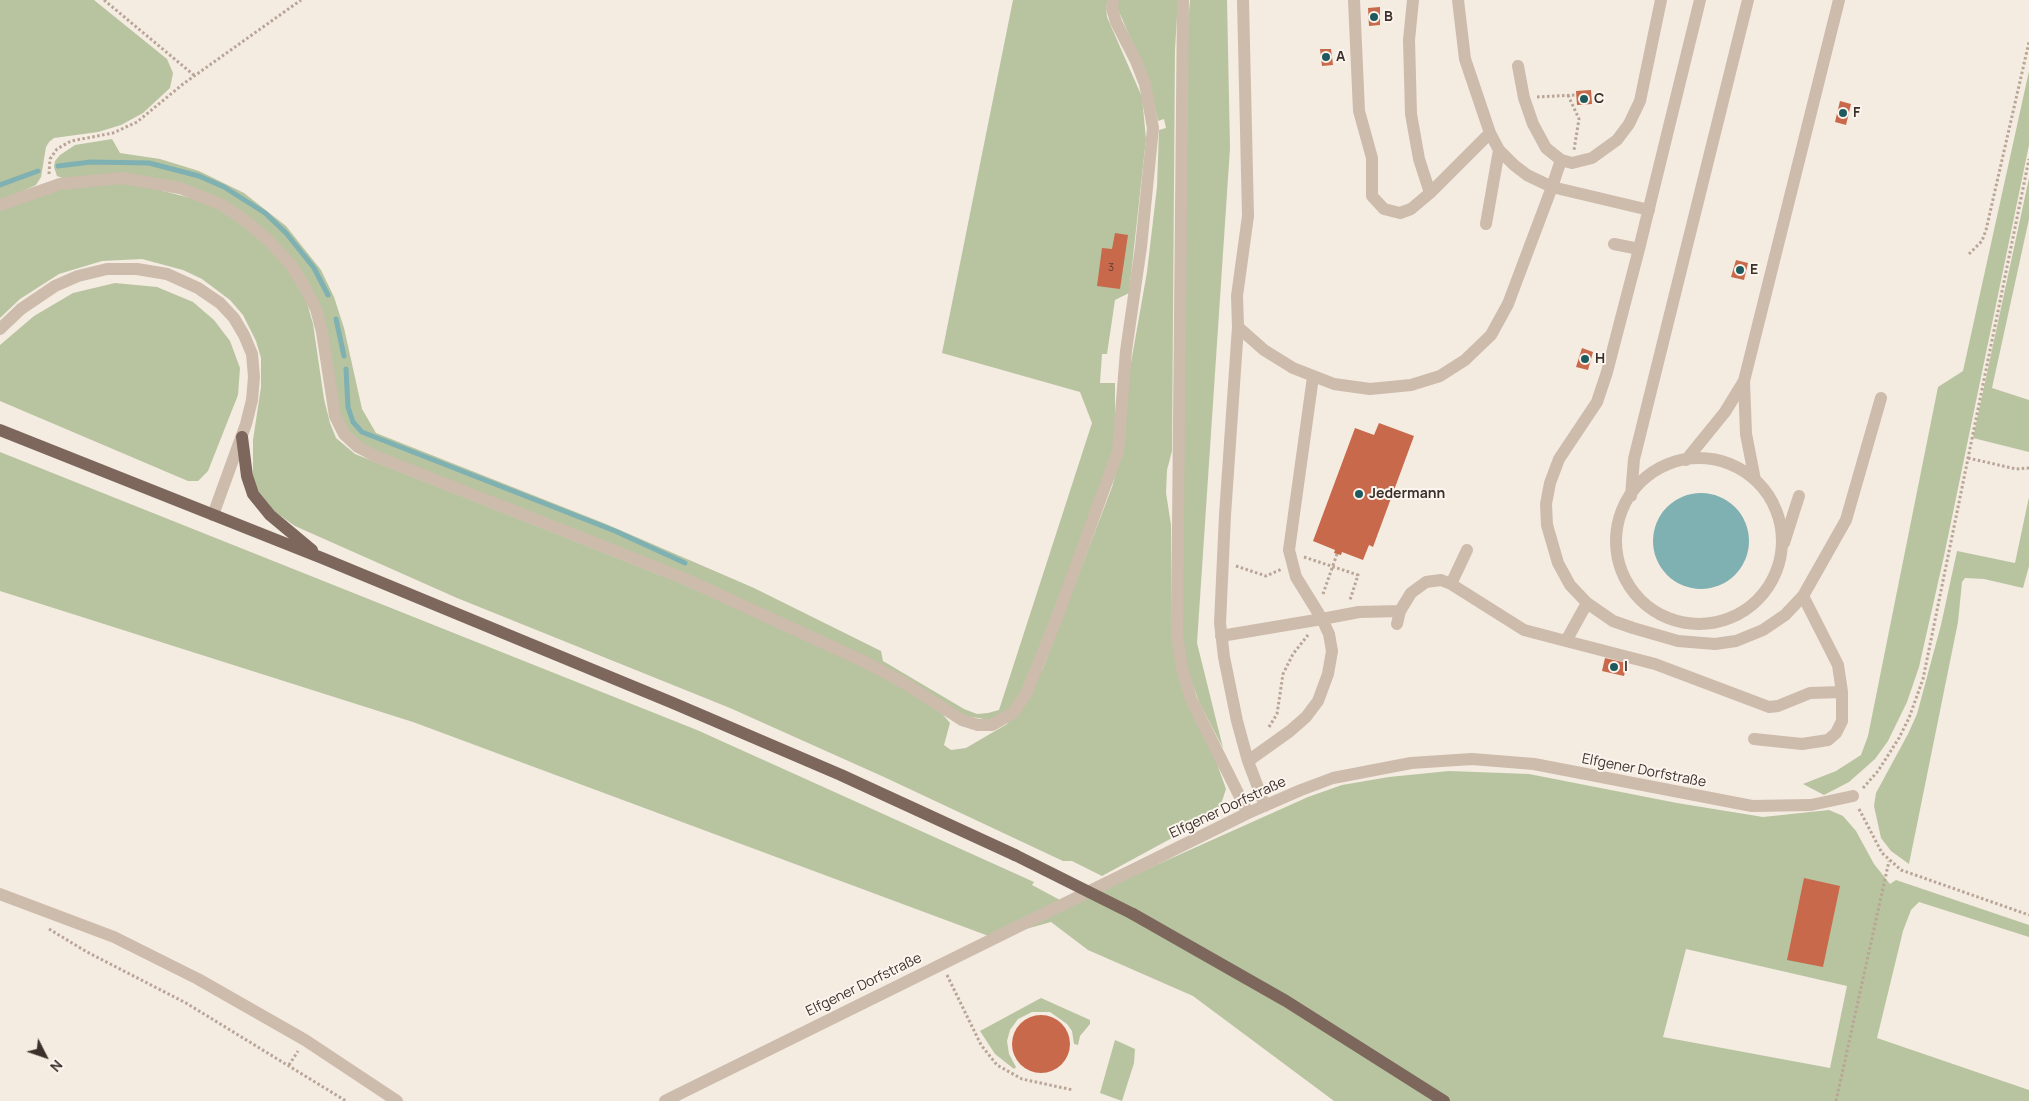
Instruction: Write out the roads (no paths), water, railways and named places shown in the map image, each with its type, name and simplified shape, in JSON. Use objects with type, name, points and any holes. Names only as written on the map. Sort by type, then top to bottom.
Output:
[{"type":"main road","points":[[0,430],[322,558],[777,747],[1015,855],[1133,914],[1294,1005],[1444,1101]]},
{"type":"main road","points":[[242,437],[249,485],[257,500],[270,515],[322,558]]},
{"type":"street","points":[[0,205],[50,186],[114,178],[180,188],[212,200],[256,228],[286,258],[308,293],[322,332],[335,416],[348,438],[368,454],[674,574],[865,662],[906,684],[962,720],[978,725],[992,724],[1010,716],[1026,694],[1058,615],[1118,451],[1126,351],[1143,228],[1153,128],[1145,84],[1136,60],[1116,22],[1112,8],[1113,0]]},
{"type":"street","points":[[1182,0],[1177,635],[1182,668],[1191,699],[1248,813]]},
{"type":"street","points":[[1243,0],[1248,210],[1238,296],[1238,327],[1225,515],[1221,636],[1229,684],[1248,761],[1265,806]]},
{"type":"street","points":[[1354,0],[1359,111],[1371,152],[1372,196],[1384,209],[1400,213],[1411,209],[1430,193],[1490,133]]},
{"type":"street","points":[[1414,0],[1409,40],[1412,114],[1419,158],[1430,193]]},
{"type":"street","points":[[1458,0],[1465,59],[1490,133],[1499,150],[1527,175],[1552,188],[1649,210]]},
{"type":"street","points":[[1518,66],[1524,98],[1542,141],[1552,155],[1566,162],[1592,158],[1609,147],[1624,131],[1634,116],[1640,102],[1661,0]]},
{"type":"street","points":[[1700,0],[1649,210],[1601,393],[1592,411],[1559,459],[1547,496],[1547,525],[1558,563],[1570,584],[1587,603],[1613,621],[1632,628],[1678,641],[1715,644],[1736,641],[1764,630],[1785,615],[1803,596],[1846,520],[1881,398]]},
{"type":"street","points":[[1630,496],[1634,459],[1748,0]]},
{"type":"street","points":[[1755,480],[1746,434],[1744,381],[1839,0]]},
{"type":"street","points":[[1486,224],[1499,150]]},
{"type":"street","points":[[1238,327],[1273,357],[1313,377],[1356,388],[1398,387],[1440,376],[1480,348],[1501,320],[1552,188],[1566,162]]},
{"type":"street","points":[[1614,244],[1639,249]]},
{"type":"street","points":[[0,329],[44,293],[68,280],[107,269],[137,268],[161,272],[183,280],[207,293],[224,307],[240,327],[248,344],[254,377],[252,400],[242,437],[213,515]]},
{"type":"street","points":[[1248,761],[1306,717],[1318,701],[1328,674],[1332,651],[1329,634],[1296,577],[1289,550],[1313,377]]},
{"type":"street","points":[[1686,460],[1717,423],[1744,381]]},
{"type":"street","points":[[1782,550],[1781,530],[1777,512],[1764,490],[1755,480],[1740,470],[1711,459],[1686,460],[1673,463],[1654,472],[1630,496],[1624,508],[1617,534],[1619,561],[1629,586],[1638,597],[1659,614],[1671,619],[1698,624],[1725,620],[1737,615],[1754,603],[1768,588],[1774,576],[1800,496]]},
{"type":"street","points":[[1452,584],[1467,550]]},
{"type":"street","points":[[1221,636],[1322,620],[1359,612],[1399,617],[1411,593],[1420,585],[1436,580],[1452,584],[1524,630],[1655,664],[1769,707],[1778,706],[1810,693],[1842,692]]},
{"type":"street","points":[[1754,739],[1802,744],[1817,743],[1828,740],[1838,731],[1842,721],[1842,692],[1836,660],[1803,596]]},
{"type":"street","points":[[1566,641],[1587,603]]},
{"type":"street","name":"Elfgener Dorfstraße","points":[[665,1101],[1248,813],[1317,783],[1412,763],[1472,759],[1534,764],[1752,806],[1811,804],[1853,796]]},
{"type":"street","points":[[0,894],[114,937],[191,975],[291,1032],[397,1101]]},
{"type":"water","points":[[1701,493],[1719,497],[1735,507],[1745,523],[1749,541],[1745,559],[1735,575],[1719,585],[1701,589],[1683,585],[1667,575],[1657,559],[1653,541],[1657,523],[1667,507],[1683,497]]},
{"type":"waterway","points":[[58,166],[91,162],[149,163],[199,176],[224,187],[265,213],[286,233],[314,268],[328,295]]},
{"type":"waterway","points":[[0,185],[38,171]]},
{"type":"waterway","points":[[336,319],[344,356]]},
{"type":"waterway","points":[[346,369],[348,407],[353,422],[362,432],[615,531],[685,563]]},
{"type":"place","name":"B","points":[[1374,17]]},
{"type":"place","name":"A","points":[[1326,57]]},
{"type":"place","name":"C","points":[[1584,99]]},
{"type":"place","name":"F","points":[[1843,113]]},
{"type":"place","name":"E","points":[[1740,270]]},
{"type":"place","name":"H","points":[[1585,359]]},
{"type":"place","name":"Jedermann","points":[[1359,494]]},
{"type":"place","name":"I","points":[[1614,667]]}]
